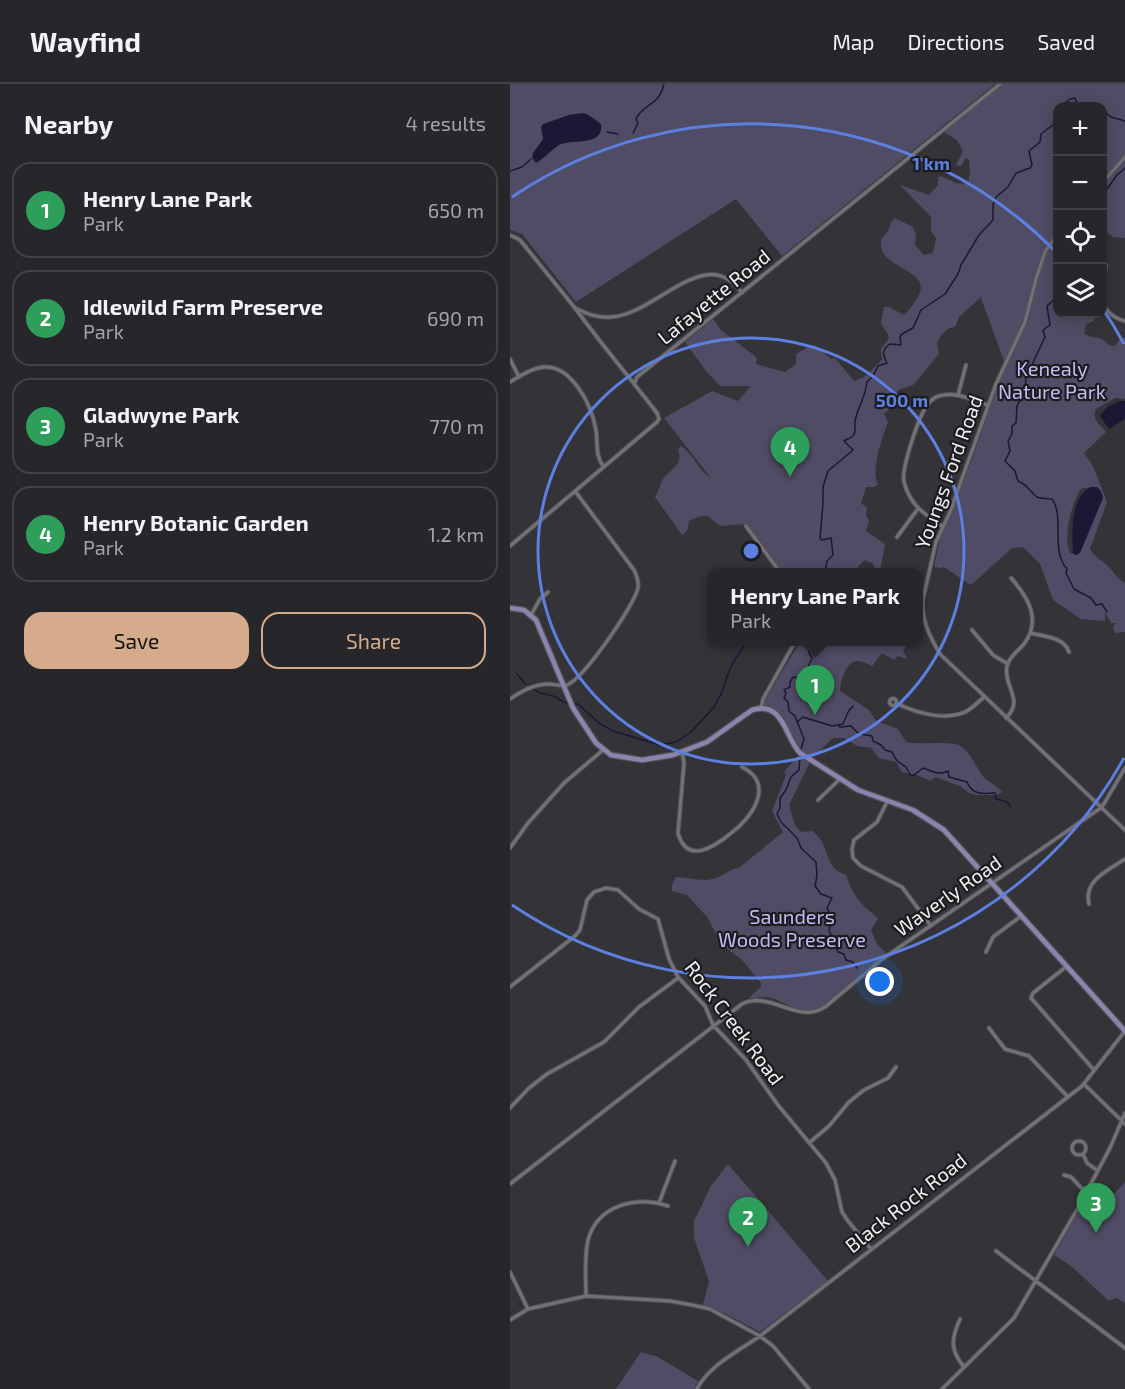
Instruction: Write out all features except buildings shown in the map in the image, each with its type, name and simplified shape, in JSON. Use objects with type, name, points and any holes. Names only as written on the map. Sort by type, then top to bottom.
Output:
[{"type":"main road","points":[[510,608],[521,609],[531,615],[539,626],[576,714],[591,737],[603,750],[617,757],[657,759],[707,742],[750,711],[760,708],[771,711],[781,719],[798,751],[862,792],[913,810],[944,830],[1125,1031]]},
{"type":"street","name":"Lafayette Road","points":[[635,382],[637,378],[1000,84]]},
{"type":"street","points":[[1107,177],[1125,157]]},
{"type":"street","points":[[510,235],[520,240],[622,371],[635,382],[659,418],[510,546]]},
{"type":"street","name":"Youngs Ford Road","points":[[1053,240],[1045,252],[1025,322],[988,406],[950,512],[936,542],[923,599],[925,623],[940,654],[1125,830]]},
{"type":"street","points":[[575,308],[588,315],[601,317],[627,314],[646,306],[690,279],[710,273],[725,276],[742,293]]},
{"type":"street","points":[[1107,309],[1109,314],[1125,321]]},
{"type":"street","points":[[510,359],[519,377]]},
{"type":"street","points":[[958,395],[966,365]]},
{"type":"street","points":[[510,382],[534,369],[547,367],[558,369],[571,379],[592,415],[598,457],[604,467]]},
{"type":"street","points":[[942,526],[918,510],[904,482],[903,468],[918,426],[928,403],[937,396],[958,395],[988,406]]},
{"type":"street","points":[[510,699],[526,689],[539,685],[564,686],[577,678],[589,666],[613,632],[635,595],[638,585],[634,570],[575,490]]},
{"type":"street","points":[[897,537],[918,510]]},
{"type":"street","points":[[746,526],[776,568]]},
{"type":"street","points":[[1006,718],[1012,713],[1014,703],[1007,675],[1008,664],[1030,633],[1032,612],[1030,603],[1011,578]]},
{"type":"street","points":[[531,615],[540,599],[548,592]]},
{"type":"street","points":[[972,630],[993,655],[1008,664]]},
{"type":"street","points":[[1030,633],[1062,642],[1069,652]]},
{"type":"street","points":[[760,708],[793,646]]},
{"type":"street","points":[[896,703],[919,712],[949,716],[965,712],[984,697]]},
{"type":"street","points":[[510,848],[528,823],[564,783],[603,750]]},
{"type":"street","points":[[682,752],[684,763],[678,833],[683,844],[696,851],[714,847],[740,827],[753,811],[759,790],[758,781],[753,773],[742,766]]},
{"type":"street","name":"Waverly Road","points":[[510,1184],[742,1004],[753,1000],[767,1001],[803,1013],[818,1011],[831,1003],[876,964],[1102,807],[1125,768]]},
{"type":"street","points":[[818,800],[841,778]]},
{"type":"street","points":[[887,802],[879,819],[854,840],[853,858],[861,866],[902,887],[931,926]]},
{"type":"street","points":[[1089,904],[1087,894],[1092,883],[1125,858]]},
{"type":"street","name":"Rock Creek Road","points":[[510,987],[576,936],[580,930],[587,900],[594,892],[606,888],[618,890],[639,909],[658,919],[669,959],[678,977],[705,1006],[713,1025],[746,1060],[778,1105],[832,1172],[842,1212],[871,1249]]},
{"type":"street","points":[[986,952],[993,937],[1022,915]]},
{"type":"street","points":[[1067,966],[1033,993],[1031,998],[1094,1070]]},
{"type":"street","points":[[510,1108],[529,1088],[547,1074],[604,1042],[639,1008],[678,977]]},
{"type":"street","points":[[989,1028],[1005,1049],[1029,1056],[1068,1097]]},
{"type":"street","name":"Black Rock Road","points":[[697,1389],[702,1380],[715,1368],[760,1336],[1068,1097],[1084,1083],[1125,1031]]},
{"type":"street","points":[[809,1143],[829,1126],[849,1102],[888,1078],[896,1067]]},
{"type":"street","points":[[1084,1083],[1124,1122]]},
{"type":"street","points":[[942,1389],[1014,1318],[1098,1171],[1124,1122],[1125,1113]]},
{"type":"street","points":[[1083,1154],[1087,1150],[1085,1144],[1078,1141],[1073,1143],[1071,1146],[1073,1150],[1083,1154],[1087,1162],[1098,1171]]},
{"type":"street","points":[[659,1203],[675,1161]]},
{"type":"street","points":[[1064,1175],[1071,1177],[1086,1193]]},
{"type":"street","points":[[586,1296],[588,1244],[598,1221],[617,1206],[635,1201],[668,1206]]},
{"type":"street","points":[[996,1251],[1125,1348]]},
{"type":"street","points":[[510,1272],[528,1309]]},
{"type":"street","points":[[510,1320],[528,1309],[586,1296],[670,1301],[710,1309],[760,1336],[773,1346],[808,1387],[802,1389]]},
{"type":"street","points":[[960,1319],[953,1334],[952,1343],[956,1356],[964,1367]]},
{"type":"green space","points":[[510,84],[995,84],[782,256],[736,199],[576,302],[522,234],[510,230]]},
{"type":"green space","name":"Kenealy Nature Park","points":[[1002,84],[1125,84],[1125,238],[1113,237],[1107,232],[1107,102],[1053,102],[1053,318],[1094,318],[1095,320],[1086,325],[1084,333],[1102,339],[1110,345],[1115,346],[1125,337],[1125,399],[1115,398],[1096,409],[1096,419],[1106,432],[1084,453],[1093,466],[1107,502],[1090,549],[1125,583],[1125,632],[1115,633],[1113,627],[1116,623],[1111,623],[1105,612],[1105,621],[1081,619],[1053,600],[1040,564],[1023,547],[1012,548],[971,585],[944,567],[934,567],[941,534],[970,465],[1000,378],[1009,361],[1004,361],[982,296],[959,317],[955,327],[946,330],[937,343],[939,354],[913,385],[898,390],[892,407],[884,414],[888,422],[876,462],[878,484],[874,487],[866,487],[861,503],[867,508],[866,516],[869,520],[866,531],[885,544],[881,568],[875,568],[873,564],[865,560],[858,568],[780,568],[746,524],[720,526],[709,517],[703,516],[689,521],[687,531],[682,535],[655,497],[663,479],[678,463],[678,450],[681,446],[711,478],[664,418],[712,391],[738,401],[751,386],[720,386],[685,342],[713,319],[722,331],[755,356],[756,364],[785,372],[796,364],[796,354],[811,345],[817,347],[831,359],[835,358],[854,381],[866,375],[882,360],[881,349],[888,338],[881,323],[884,307],[889,307],[904,315],[921,290],[920,282],[914,276],[884,254],[881,240],[895,218],[913,227],[916,234],[915,245],[924,255],[933,253],[936,238],[931,231],[931,217],[900,185],[929,195],[938,185],[940,176],[956,183],[968,184],[969,160],[966,158],[961,166],[956,165],[963,151],[957,140],[945,131]],"holes":[[[1091,487],[1076,555],[1070,553],[1069,520],[1074,503],[1081,489]]]},
{"type":"green space","name":"Saunders Woods Preserve","points":[[798,646],[907,646],[903,650],[907,659],[898,656],[894,660],[882,653],[872,666],[857,661],[853,662],[844,673],[840,691],[869,710],[876,721],[898,729],[906,742],[951,743],[962,747],[983,777],[1002,792],[997,795],[977,795],[935,777],[931,781],[902,772],[896,762],[879,758],[871,748],[857,746],[844,738],[833,738],[812,758],[789,805],[795,825],[801,832],[813,831],[822,842],[832,865],[846,875],[857,898],[877,917],[871,930],[877,944],[886,953],[828,1003],[810,1011],[796,1009],[767,997],[749,998],[761,987],[761,983],[742,960],[721,944],[708,918],[687,895],[672,891],[676,877],[708,880],[740,867],[783,832],[772,811],[786,775],[784,772],[802,751],[778,714],[762,705]]},
{"type":"green space","points":[[728,1164],[828,1281],[760,1332],[703,1305],[709,1281],[694,1238],[694,1221],[711,1186]]},
{"type":"green space","points":[[1125,1182],[1125,1303],[1116,1298],[1109,1301],[1071,1266],[1054,1255],[1083,1204],[1097,1211]]},
{"type":"green space","points":[[641,1352],[658,1357],[698,1381],[694,1389],[616,1389]]},
{"type":"shaded area","points":[[582,113],[601,124],[601,132],[586,141],[559,145],[536,163],[532,158],[543,139],[541,127],[543,124]]},
{"type":"shaded area","points":[[1125,401],[1125,419],[1109,429],[1100,416],[1108,406]]},
{"type":"shaded area","points":[[1091,487],[1097,487],[1103,498],[1080,553],[1076,555],[1073,553],[1072,536],[1074,516],[1079,499]]},
{"type":"waterway","points":[[633,133],[639,114],[655,101],[664,84]]},
{"type":"waterway","points":[[1067,102],[1075,98],[1076,102]]},
{"type":"waterway","points":[[1107,114],[1125,121]]},
{"type":"waterway","points":[[826,568],[827,561],[833,555],[831,538],[822,540],[820,538],[823,487],[828,471],[853,450],[844,441],[854,434],[855,421],[867,382],[878,366],[887,363],[884,355],[885,348],[890,344],[901,345],[900,337],[913,328],[921,310],[945,294],[979,235],[993,220],[993,205],[996,197],[1008,187],[1016,173],[1030,168],[1032,165],[1029,151],[1040,142],[1041,134],[1053,125]]},
{"type":"waterway","points":[[607,132],[618,134]]},
{"type":"waterway","points":[[510,171],[522,167],[531,159]]},
{"type":"waterway","points":[[1107,189],[1125,168]]},
{"type":"waterway","points":[[1053,301],[1047,306],[1050,325],[1043,330],[1045,337],[1030,369],[1030,375],[1026,377],[1025,392],[1017,406],[1016,423],[1012,426],[1012,434],[1008,441],[1010,451],[1005,461],[1015,471],[1018,481],[1037,497],[1052,499],[1056,506],[1059,552],[1067,569],[1066,573],[1074,589],[1091,598],[1096,605],[1102,604],[1107,612]]},
{"type":"waterway","points":[[574,704],[578,704],[599,723],[613,731],[660,745],[676,742],[691,732],[714,707],[731,666],[744,646]]},
{"type":"waterway","points":[[801,749],[804,739],[795,716],[789,711],[788,702],[784,698],[786,693],[784,690],[790,687],[793,677],[801,678],[807,670],[812,658],[808,646]]},
{"type":"waterway","points":[[517,674],[526,684]]},
{"type":"waterway","points":[[534,689],[567,703]]},
{"type":"waterway","points":[[838,725],[843,724],[853,706]]},
{"type":"waterway","points":[[797,722],[803,717],[832,726],[851,726],[859,734],[872,736],[873,741],[892,752],[911,776],[923,768],[938,773],[948,771],[949,777],[967,782],[978,793],[995,793],[996,799],[1007,802],[1011,807]]},
{"type":"waterway","points":[[800,757],[799,770],[791,777],[780,798],[780,808],[777,814],[781,822],[797,838],[801,848],[816,862],[815,886],[821,894],[832,898],[827,908],[833,915],[829,930],[838,952],[844,954],[846,960],[853,962],[857,968]]},
{"type":"place","name":"Henry Botanic Garden","points":[[790,477]]},
{"type":"place","name":"Henry Lane Park","points":[[815,715]]},
{"type":"place","name":"Gladwyne Park","points":[[1096,1233]]},
{"type":"place","name":"Idlewild Farm Preserve","points":[[748,1247]]}]
